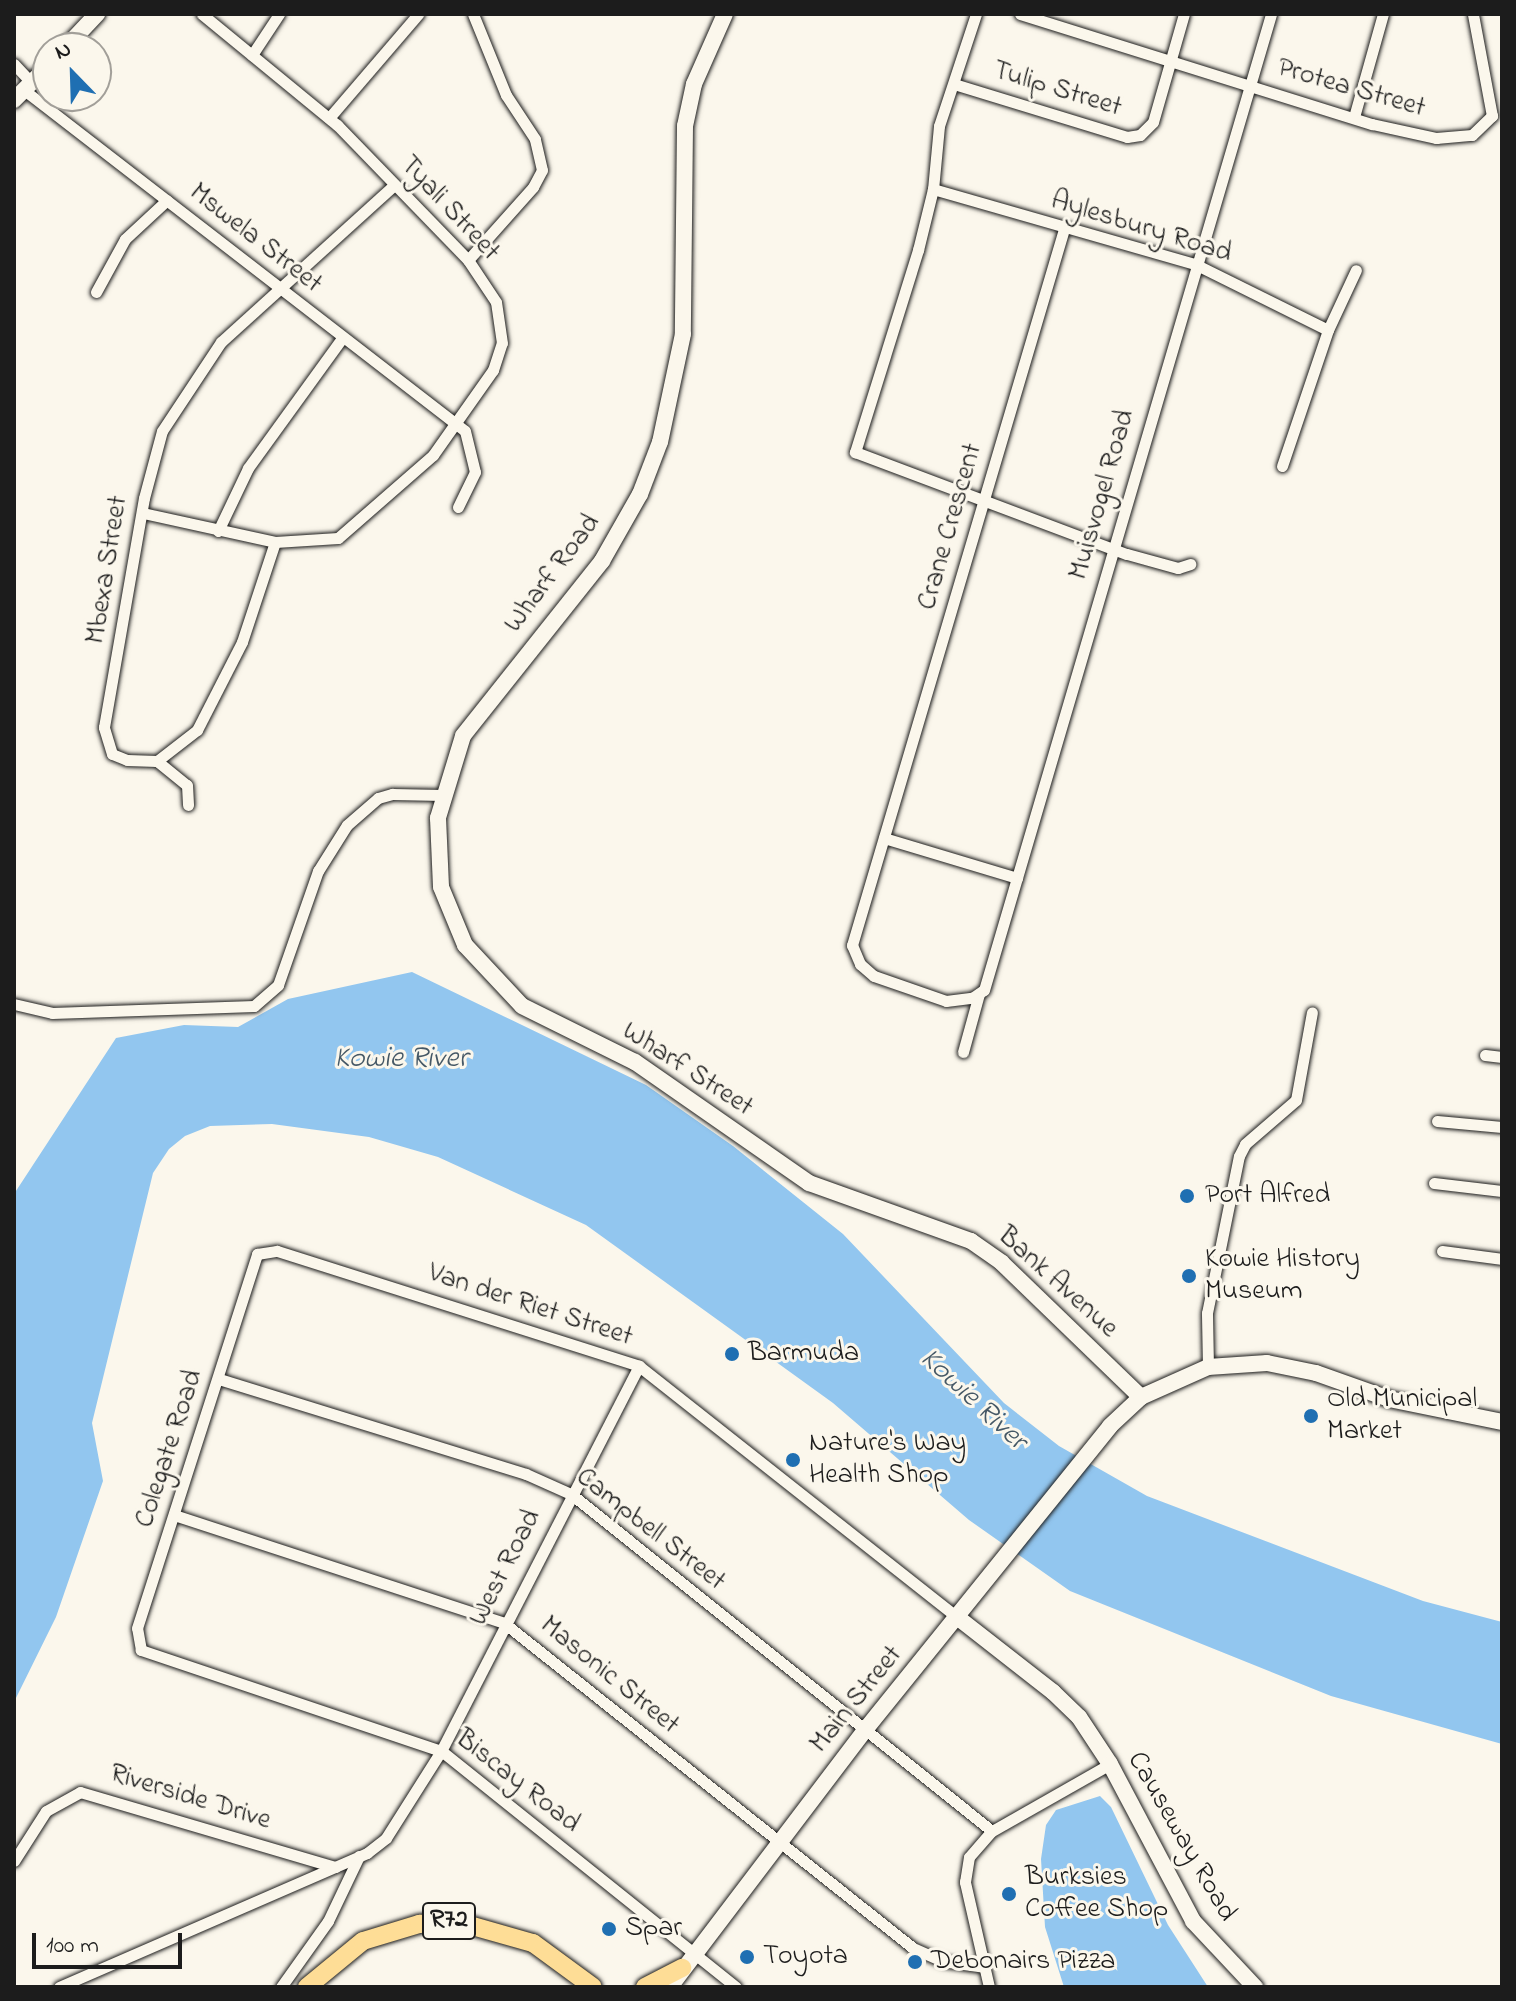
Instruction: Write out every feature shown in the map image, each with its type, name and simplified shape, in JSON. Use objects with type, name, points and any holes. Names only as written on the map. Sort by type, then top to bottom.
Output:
[{"type":"main road","name":"R72","points":[[307,1987],[363,1941],[419,1924],[455,1921],[503,1930],[533,1943],[597,1986]]},
{"type":"main road","points":[[645,1987],[682,1968]]},
{"type":"street","points":[[80,32],[97,14]]},
{"type":"street","name":"Tyali Street","points":[[143,513],[275,542],[325,541],[345,534],[417,472],[457,424],[493,370],[502,343],[496,302],[468,260],[329,118],[202,14]]},
{"type":"street","points":[[252,55],[279,14]]},
{"type":"street","points":[[329,118],[418,14]]},
{"type":"street","points":[[468,260],[533,187],[542,162],[535,139],[494,70],[473,14]]},
{"type":"street","name":"Wharf Road","points":[[508,995],[465,945],[441,887],[436,837],[443,795],[470,724],[602,561],[640,494],[656,452],[682,348],[685,126],[694,84],[725,14]]},
{"type":"street","points":[[976,14],[935,146],[933,189],[854,443],[855,452],[866,460],[983,503],[1173,567],[1190,564]]},
{"type":"street","name":"Protea Street","points":[[1020,14],[1354,117],[1436,138],[1472,135],[1484,128],[1493,108],[1473,14]]},
{"type":"street","points":[[1170,61],[1184,14]]},
{"type":"street","name":"Muisvogel Road","points":[[963,1052],[1271,14]]},
{"type":"street","points":[[1354,117],[1383,14]]},
{"type":"street","name":"Tulip Street","points":[[954,84],[1127,137],[1146,132],[1170,61]]},
{"type":"street","name":"Mswela Street","points":[[14,64],[24,91],[457,424]]},
{"type":"street","name":"Mbexa Street","points":[[157,761],[112,754],[104,727],[153,454],[167,422],[212,352],[278,287],[394,185]]},
{"type":"street","name":"Aylesbury Road","points":[[933,189],[1064,229],[1195,264],[1328,330]]},
{"type":"street","points":[[96,292],[125,239],[167,200]]},
{"type":"street","name":"Crane Crescent","points":[[982,992],[956,1002],[936,999],[874,976],[860,964],[852,945],[1064,229]]},
{"type":"street","points":[[1282,466],[1328,330],[1356,270]]},
{"type":"street","points":[[218,531],[248,468],[342,338]]},
{"type":"street","points":[[457,424],[469,438],[475,464],[458,507]]},
{"type":"street","points":[[188,805],[187,785],[157,761],[197,730],[242,642],[275,542]]},
{"type":"street","points":[[14,1004],[52,1013],[254,1006],[278,985],[318,871],[347,825],[378,798],[392,794],[443,795]]},
{"type":"street","points":[[884,838],[1017,878]]},
{"type":"street","name":"Wharf Street","points":[[508,995],[651,1072],[793,1173]]},
{"type":"street","points":[[1208,1367],[1207,1313],[1239,1156],[1245,1144],[1296,1100],[1312,1012]]},
{"type":"street","points":[[1485,1055],[1502,1057]]},
{"type":"street","points":[[1437,1121],[1502,1127]]},
{"type":"street","name":"Bank Avenue","points":[[793,1173],[980,1247],[1141,1397]]},
{"type":"street","points":[[1434,1183],[1502,1191]]},
{"type":"street","name":"Van der Riet Street","points":[[253,1262],[262,1251],[277,1251],[639,1366],[957,1617]]},
{"type":"street","points":[[1442,1251],[1502,1259]]},
{"type":"street","name":"Colegate Road","points":[[141,1650],[137,1628],[219,1379],[253,1262]]},
{"type":"street","points":[[1141,1397],[1208,1367],[1280,1364],[1389,1399],[1502,1422]]},
{"type":"street","name":"West Road","points":[[359,1856],[394,1828],[441,1751],[504,1623],[639,1366]]},
{"type":"street","name":"Campbell Street","points":[[219,1379],[526,1474],[571,1494],[992,1831]]},
{"type":"street","name":"Main Street","points":[[670,1987],[694,1951],[865,1730],[1090,1450],[1141,1397]]},
{"type":"street","name":"Masonic Street","points":[[174,1515],[504,1623],[913,1948],[965,1965],[984,1967]]},
{"type":"street","name":"Causeway Road","points":[[957,1617],[1063,1700],[1110,1764],[1189,1914],[1255,1987]]},
{"type":"street","name":"Biscay Road","points":[[141,1650],[405,1734],[441,1751],[736,1987]]},
{"type":"street","points":[[989,1987],[965,1874],[974,1848],[992,1831],[1110,1764]]},
{"type":"street","name":"Riverside Drive","points":[[14,1861],[46,1811],[80,1792],[335,1867]]},
{"type":"street","points":[[59,1987],[359,1856]]},
{"type":"street","points":[[281,1987],[328,1921],[359,1856]]},
{"type":"street","points":[[965,1965],[979,1946]]},
{"type":"water","name":"Kowie River","points":[[412,972],[646,1085],[733,1146],[843,1234],[1004,1403],[1059,1446],[1147,1496],[1423,1601],[1502,1622],[1502,1744],[1331,1696],[1070,1591],[969,1520],[833,1403],[586,1225],[438,1157],[369,1137],[272,1124],[210,1126],[185,1136],[169,1149],[153,1173],[92,1423],[103,1481],[56,1617],[14,1702],[14,1194],[116,1038],[184,1025],[238,1027],[288,999]]},
{"type":"water","points":[[1100,1796],[1111,1807],[1168,1925],[1208,1987],[1064,1987],[1045,1927],[1041,1859],[1046,1825],[1056,1810]]},
{"type":"place","name":"Port Alfred","points":[[1187,1196]]},
{"type":"place","name":"Kowie History Museum","points":[[1189,1276]]},
{"type":"place","name":"Barmuda","points":[[732,1354]]},
{"type":"place","name":"Old Municipal Market","points":[[1311,1416]]},
{"type":"place","name":"Nature's Way Health Shop","points":[[793,1460]]},
{"type":"place","name":"Burksies Coffee Shop","points":[[1009,1894]]},
{"type":"place","name":"Spar","points":[[609,1929]]},
{"type":"place","name":"Toyota","points":[[747,1957]]},
{"type":"place","name":"Debonairs Pizza","points":[[915,1962]]}]
